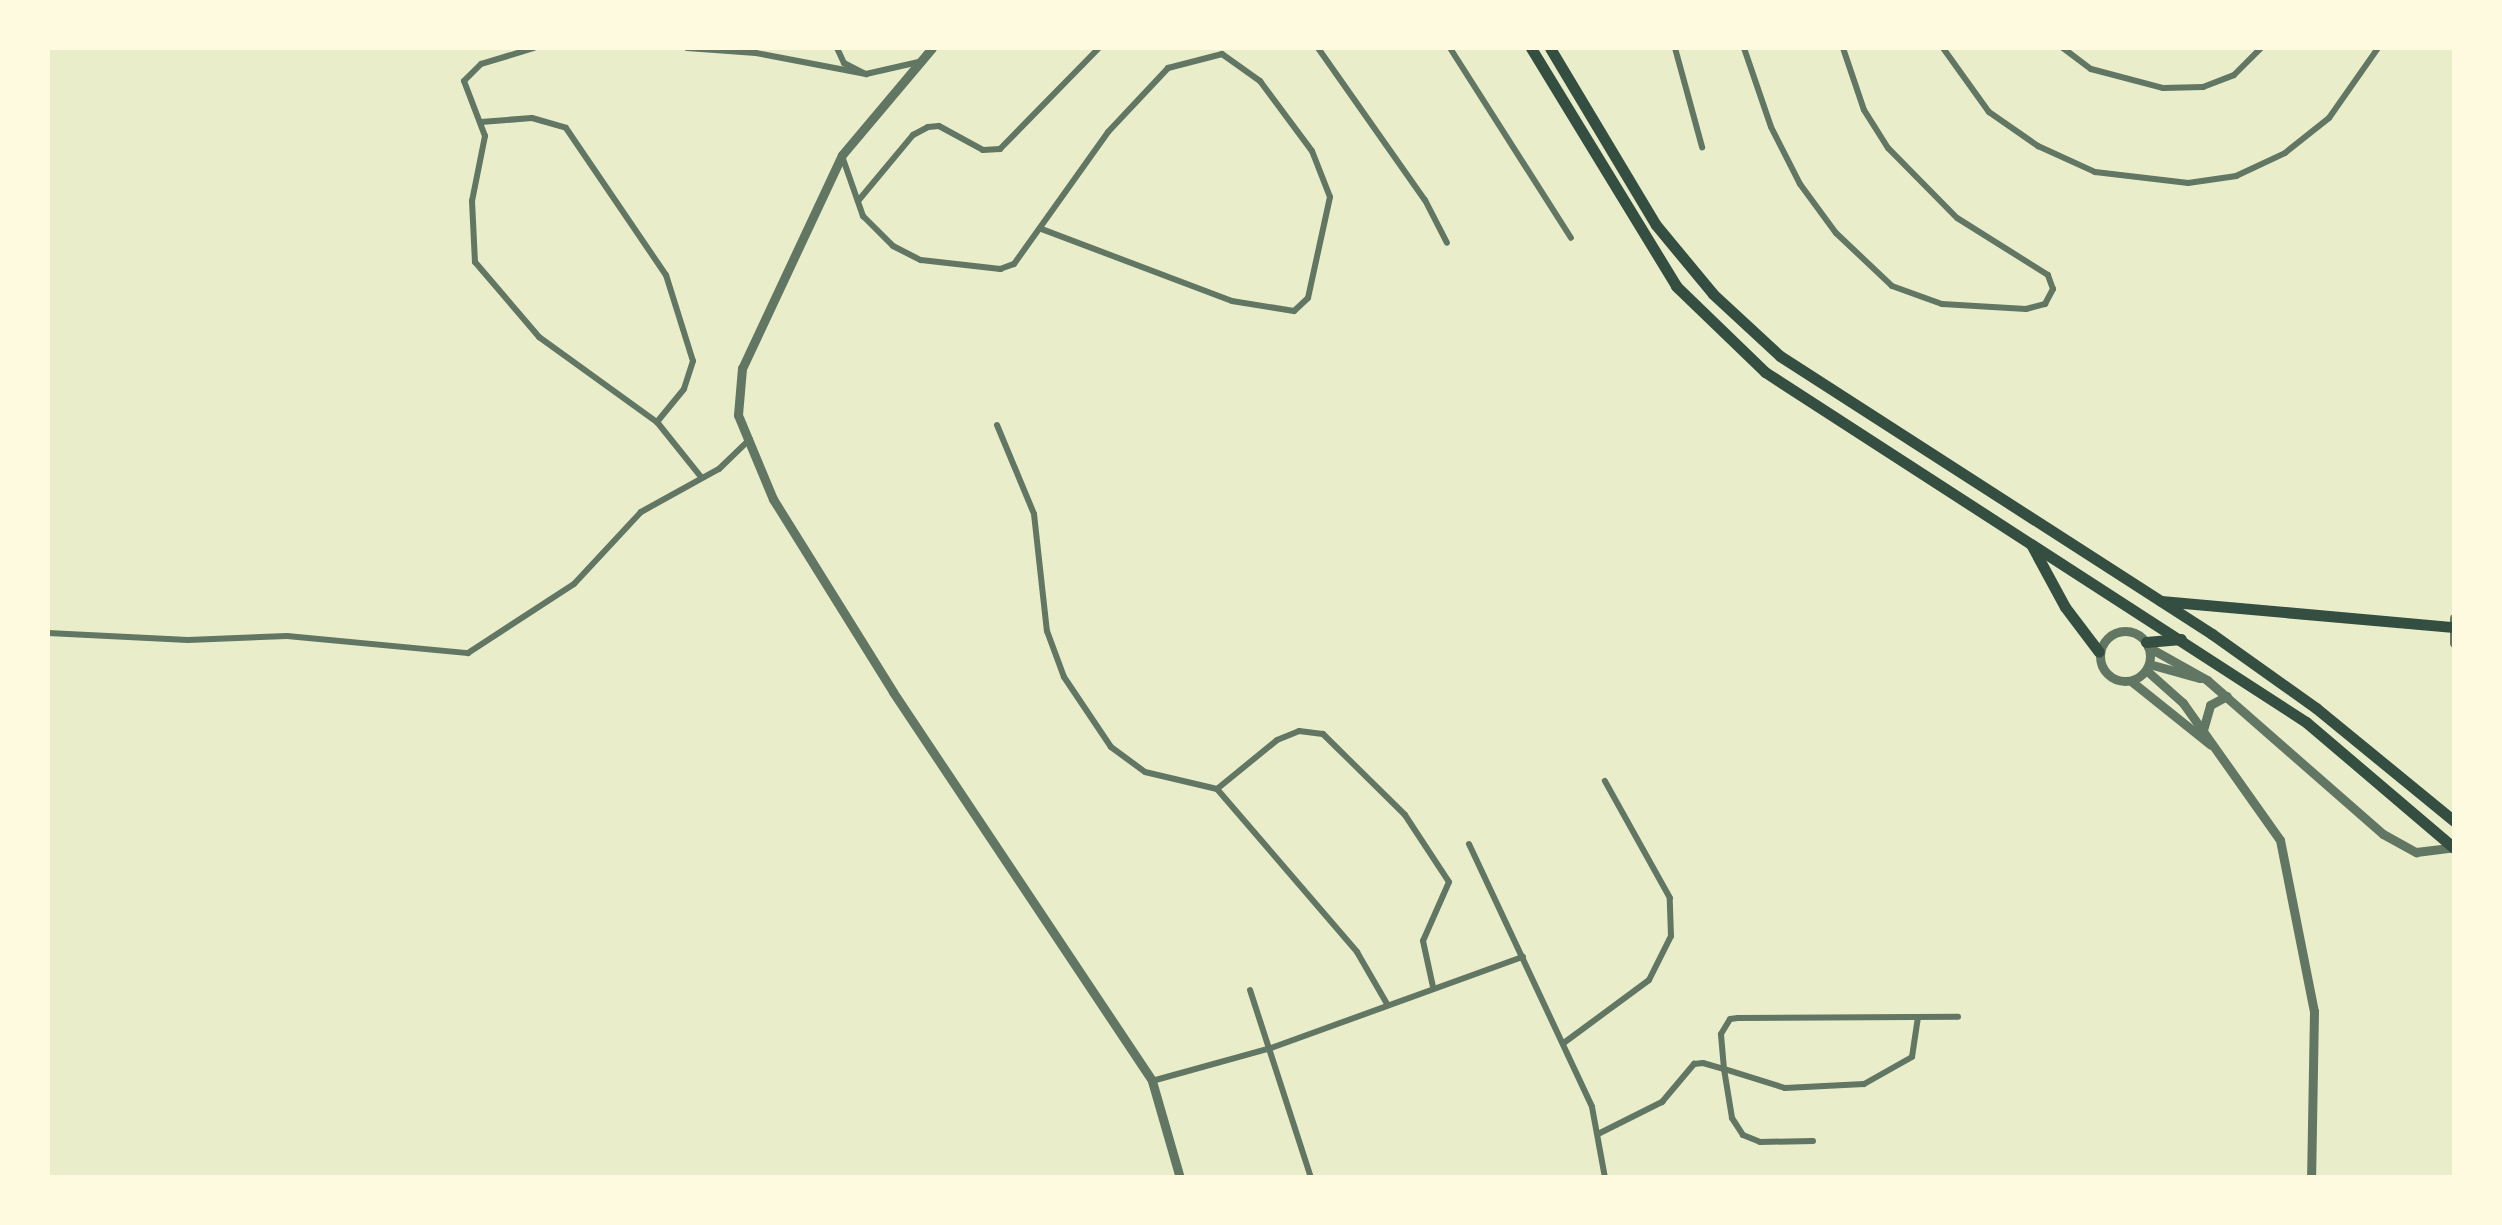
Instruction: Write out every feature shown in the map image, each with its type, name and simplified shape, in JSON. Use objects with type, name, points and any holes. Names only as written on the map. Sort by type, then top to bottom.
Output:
[{"type":"highway","points":[[1531,48],[1648,248],[1701,315],[1765,372],[2306,722],[2454,848]]},
{"type":"highway","points":[[1550,48],[1656,225],[1756,336],[1826,387],[2159,601],[2316,708],[2454,820]]},
{"type":"highway","points":[[2030,542],[2064,607],[2100,652]]},
{"type":"highway","points":[[2159,601],[2453,635]]},
{"type":"highway","points":[[2147,645],[2181,639]]},
{"type":"street","points":[[534,48],[470,70],[463,88],[481,122],[486,145],[472,201],[475,262],[538,337],[657,422],[701,476]]},
{"type":"street","points":[[687,48],[756,53],[866,74],[919,62]]},
{"type":"street","points":[[837,48],[844,63],[866,74]]},
{"type":"street","points":[[932,48],[842,155],[742,368],[738,415],[751,438],[773,498],[893,692],[1152,1081],[1180,1178]]},
{"type":"street","points":[[857,202],[912,135],[928,127],[939,126],[983,150],[1000,149],[1100,48]]},
{"type":"street","points":[[1318,48],[1425,200],[1447,243]]},
{"type":"street","points":[[1450,48],[1571,238]]},
{"type":"street","points":[[1675,48],[1702,147]]},
{"type":"street","points":[[1744,48],[1771,127],[1800,184],[1836,233],[1892,286],[1942,304],[2026,309],[2045,304],[2053,289],[2048,275],[1957,218],[1888,148],[1864,110],[1843,48]]},
{"type":"street","points":[[1943,48],[1989,112],[2038,146],[2095,172],[2188,183],[2236,176],[2285,154],[2329,118],[2378,48]]},
{"type":"street","points":[[2063,48],[2091,69],[2163,88],[2203,87],[2234,75],[2261,48]]},
{"type":"street","points":[[842,155],[857,202],[893,246],[950,265],[1014,264],[1140,95],[1168,68],[1201,55],[1222,54],[1260,81],[1312,151],[1330,198],[1308,298],[1294,312],[1232,301],[1041,228]]},
{"type":"street","points":[[481,122],[532,118],[566,128],[666,275],[693,360],[691,376],[657,422]]},
{"type":"street","points":[[998,424],[1034,514],[1047,631],[1064,677],[1111,747],[1129,762],[1146,772],[1217,790],[1333,922],[1386,1002]]},
{"type":"street","points":[[48,633],[188,640],[286,636],[468,654],[574,584],[640,512],[701,476],[751,438]]},
{"type":"street","points":[[2217,750],[2131,681],[2107,675],[2100,652],[2108,637],[2124,631],[2208,680],[2384,834],[2416,852],[2454,848]]},
{"type":"street","points":[[2147,645],[2148,667],[2168,686],[2268,820],[2286,862],[2314,1012],[2311,1178]]},
{"type":"street","points":[[2131,681],[2148,667]]},
{"type":"street","points":[[2148,667],[2208,680]]},
{"type":"street","points":[[2202,730],[2210,704],[2227,696]]},
{"type":"street","points":[[1217,790],[1277,740],[1299,731],[1323,734],[1405,815],[1449,882],[1423,941],[1433,987]]},
{"type":"street","points":[[1564,1042],[1649,980],[1672,936],[1670,898],[1605,780]]},
{"type":"street","points":[[1470,844],[1564,1042],[1598,1134],[1604,1178]]},
{"type":"street","points":[[1152,1081],[1271,1048],[1386,1002],[1522,957]]},
{"type":"street","points":[[1250,990],[1311,1178]]},
{"type":"street","points":[[1598,1134],[1662,1102],[1694,1064],[1784,1088],[1864,1084],[1912,1058],[1918,1017]]},
{"type":"street","points":[[1813,1141],[1760,1142],[1743,1136],[1732,1118],[1724,1069],[1721,1034],[1730,1020],[1958,1017]]}]
